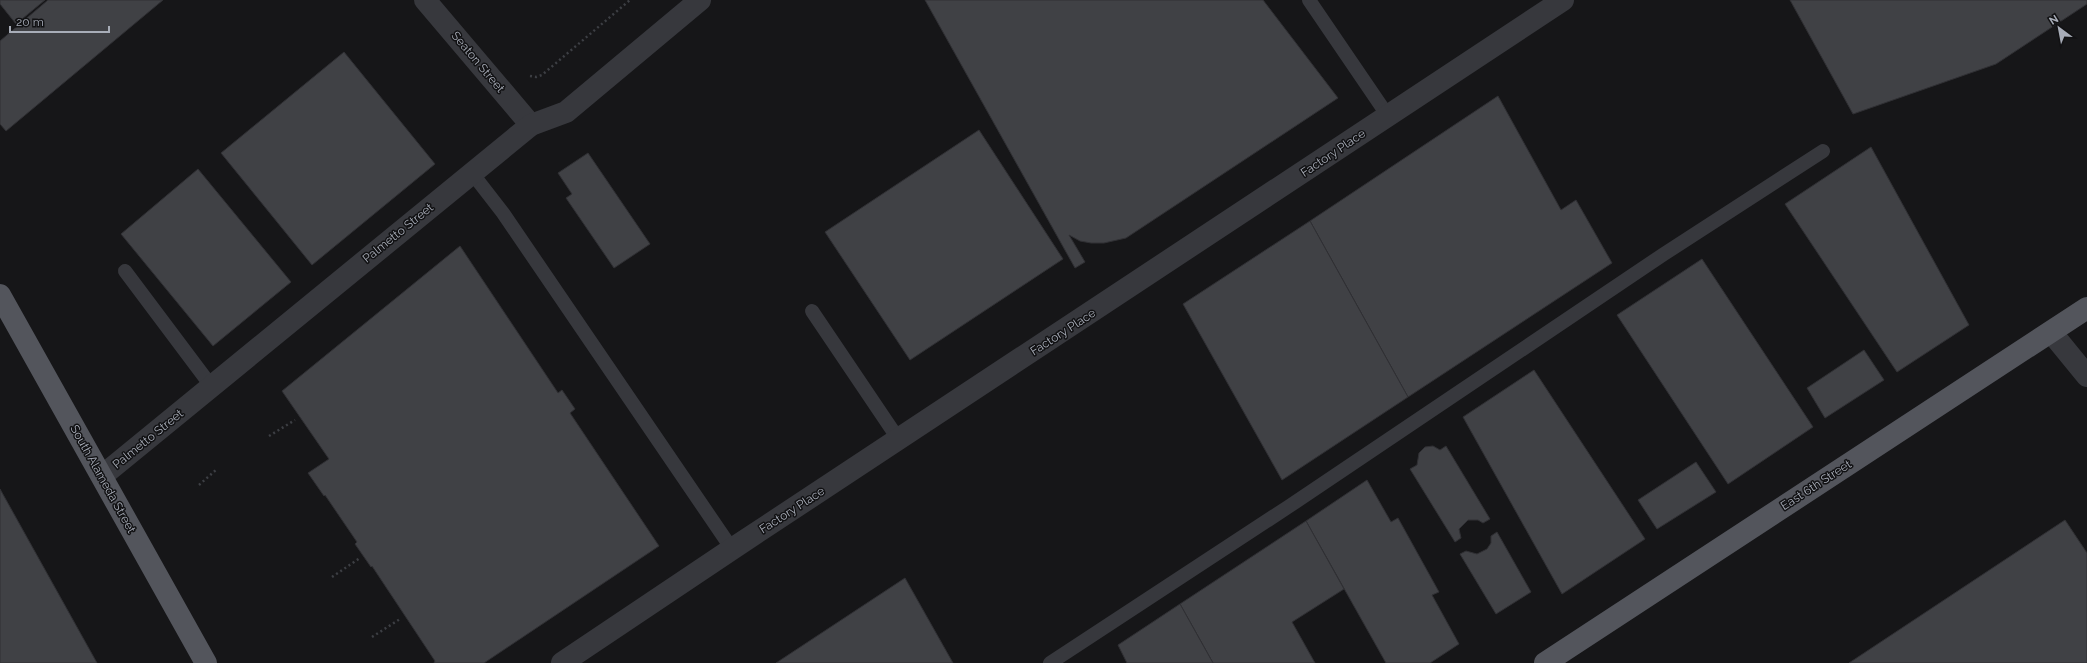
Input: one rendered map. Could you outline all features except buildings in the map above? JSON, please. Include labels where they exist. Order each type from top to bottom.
[{"type":"main road","name":"South Alameda Street","points":[[0,295],[206,663]]},
{"type":"main road","name":"East 6th Street","points":[[1546,663],[2087,308]]},
{"type":"street","name":"Seaton Street","points":[[425,0],[530,125]]},
{"type":"street","name":"Palmetto Street","points":[[102,476],[530,125],[566,112],[700,0]]},
{"type":"street","name":"Factory Place","points":[[574,660],[732,549],[1563,0]]},
{"type":"street","points":[[2051,332],[2087,376]]},
{"type":"lane","points":[[1309,0],[1388,116]]},
{"type":"lane","points":[[1050,663],[1288,507],[1664,254],[1823,151]]},
{"type":"lane","points":[[472,173],[503,214],[732,549]]},
{"type":"lane","points":[[125,271],[212,387]]},
{"type":"lane","points":[[812,311],[899,440]]},
{"type":"path","points":[[530,76],[536,77],[542,75],[630,0]]},
{"type":"path","points":[[269,436],[294,420]]},
{"type":"path","points":[[199,485],[217,469]]},
{"type":"path","points":[[332,577],[360,558]]},
{"type":"path","points":[[372,637],[400,619]]}]
